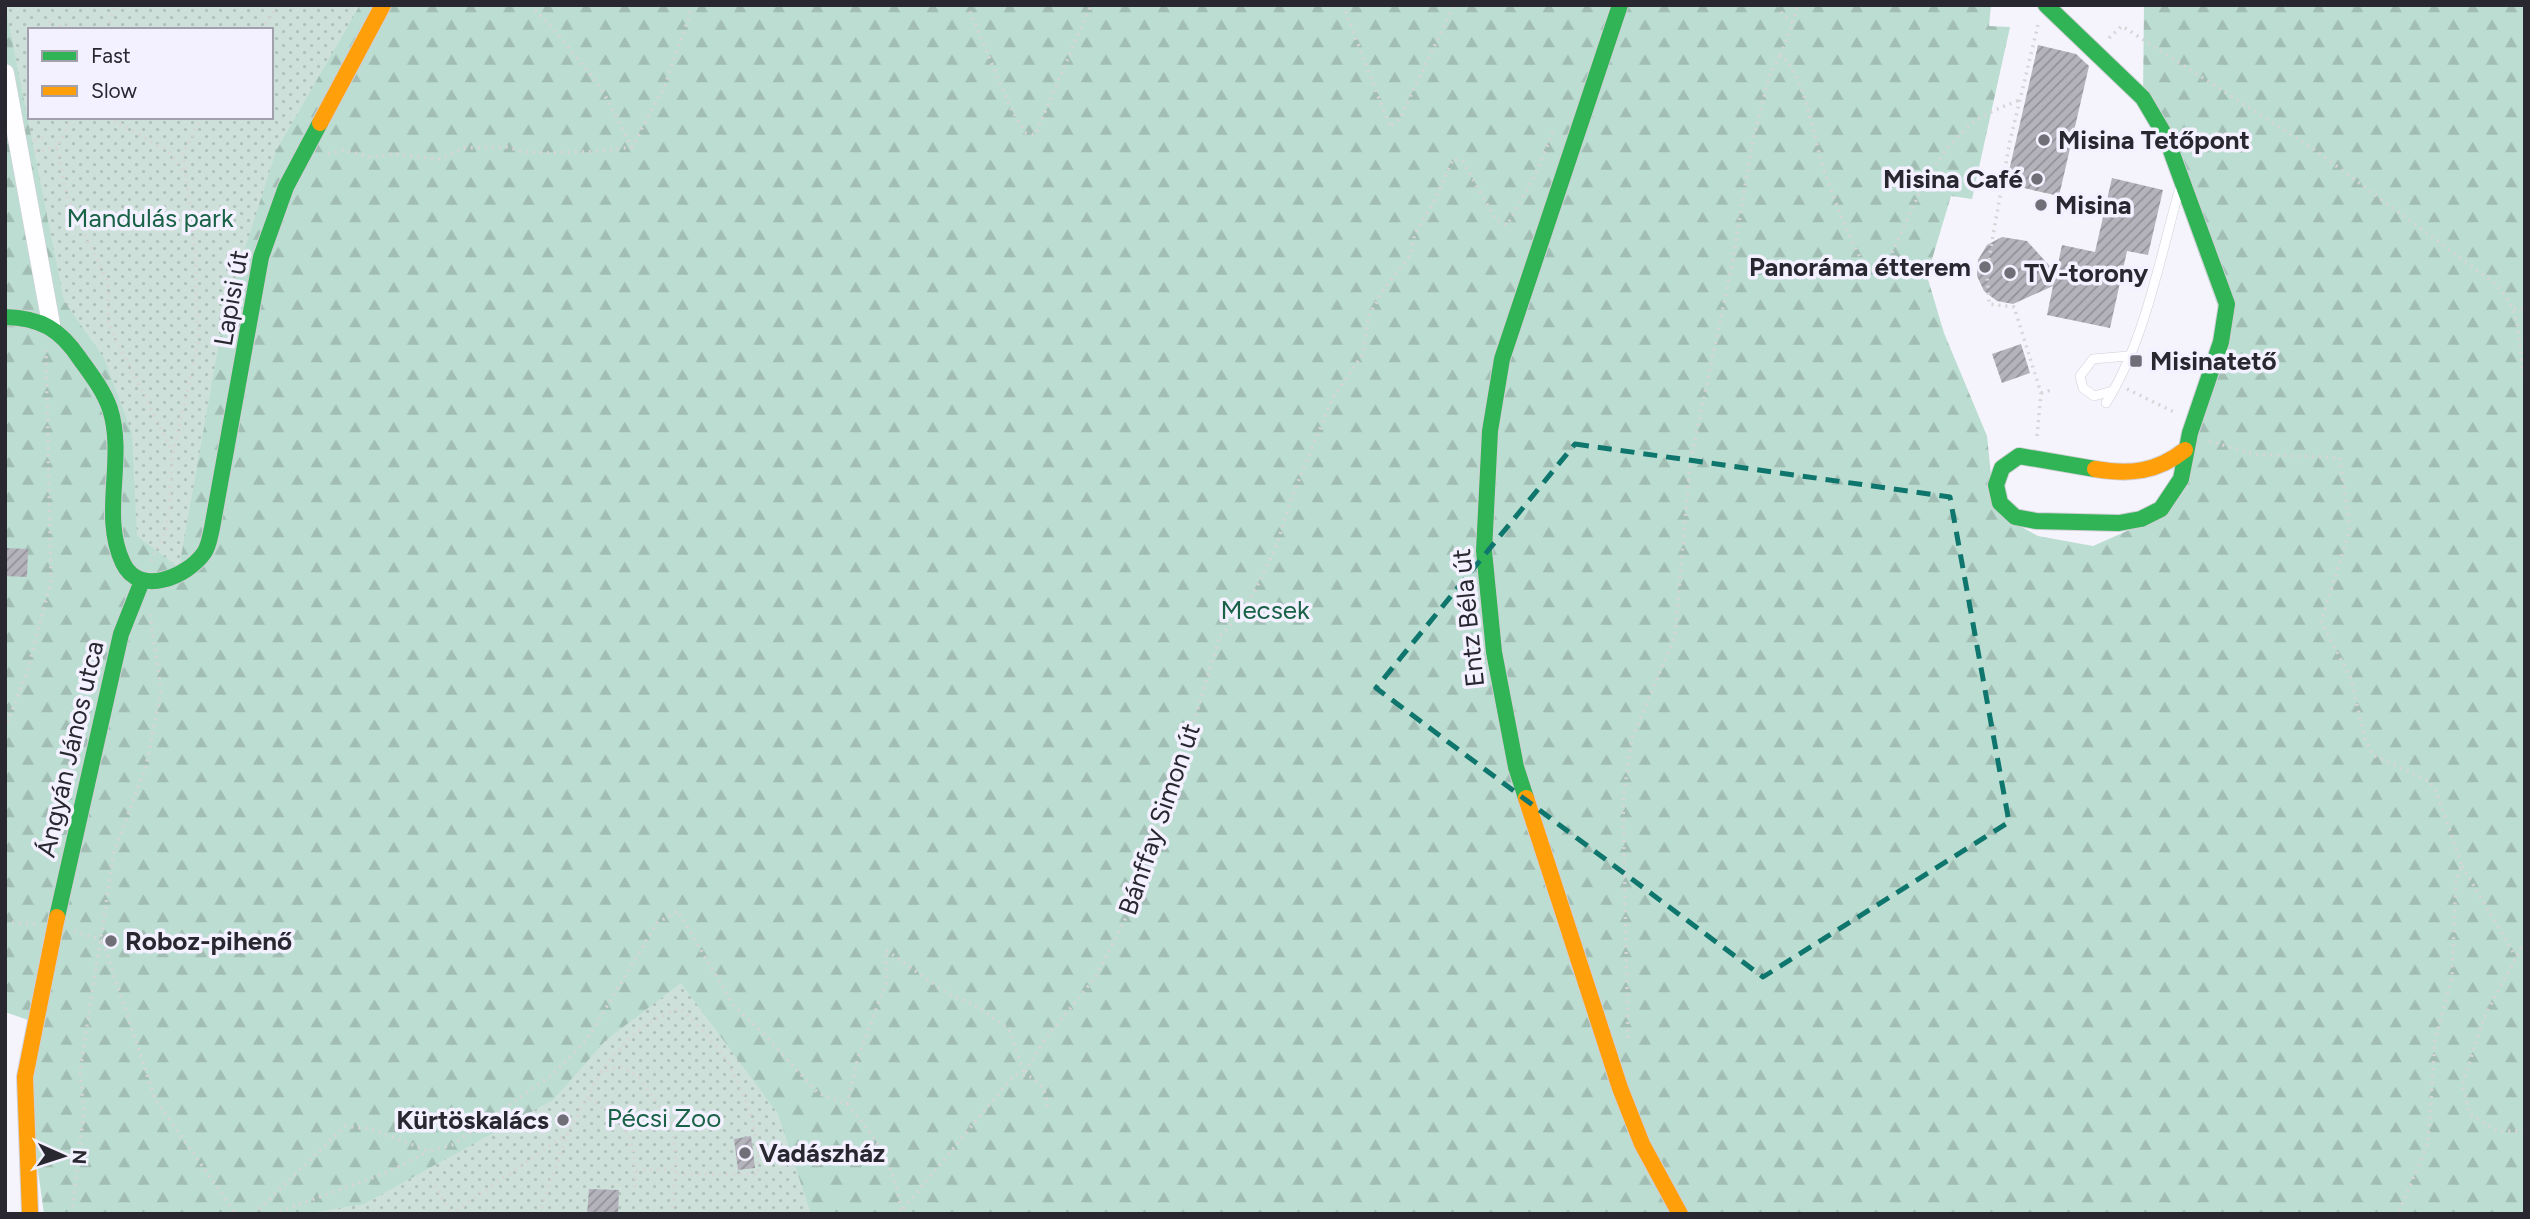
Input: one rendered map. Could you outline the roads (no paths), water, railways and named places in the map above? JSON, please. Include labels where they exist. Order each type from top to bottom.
[{"type":"street","name":"Lapisi út","points":[[142,581],[164,580],[191,565],[204,553],[231,446],[258,266],[286,187],[383,5]]},
{"type":"street","name":"Entz Béla út","points":[[1620,5],[1502,359],[1490,431],[1484,551],[1494,652],[1516,767],[1620,1088],[1642,1144],[1680,1214]]},
{"type":"street","points":[[2046,5],[2143,98],[2166,137],[2181,183],[2213,258],[2227,304],[2226,329],[2188,443],[2180,482],[2164,507],[2139,520],[2111,523],[2019,518],[2004,509],[1998,498],[1996,486],[2001,466],[2019,456],[2035,456],[2138,473],[2173,464],[2188,443]]},
{"type":"street","points":[[5,73],[46,322]]},
{"type":"street","points":[[5,317],[46,322],[66,338],[94,379],[112,415],[116,457],[114,499],[119,547],[124,564],[131,575],[142,581]]},
{"type":"street","name":"Ángyán János utca","points":[[30,1214],[25,1077],[33,1025],[121,634],[127,613],[142,581]]},
{"type":"lane","points":[[2106,403],[2118,384],[2151,296],[2181,183]]},
{"type":"lane","points":[[2118,384],[2108,394],[2094,396],[2083,388],[2080,376],[2093,359],[2128,356]]},
{"type":"place","name":"Misina Tetőpont","points":[[2044,140]]},
{"type":"place","name":"Misina Café","points":[[2037,179]]},
{"type":"place","name":"Misina","points":[[2041,205]]},
{"type":"place","name":"Panoráma étterem","points":[[1985,267]]},
{"type":"place","name":"TV-torony","points":[[2010,273]]},
{"type":"place","name":"Misinatető","points":[[2136,361]]},
{"type":"place","name":"Roboz-pihenő","points":[[111,941]]},
{"type":"place","name":"Kürtöskalács","points":[[563,1120]]},
{"type":"place","name":"Vadászház","points":[[745,1153]]},
{"type":"park label","name":"Mandulás park","points":[[150,218]]},
{"type":"park label","name":"Mecsek","points":[[1265,610]]},
{"type":"park label","name":"Pécsi Zoo","points":[[664,1118]]}]
